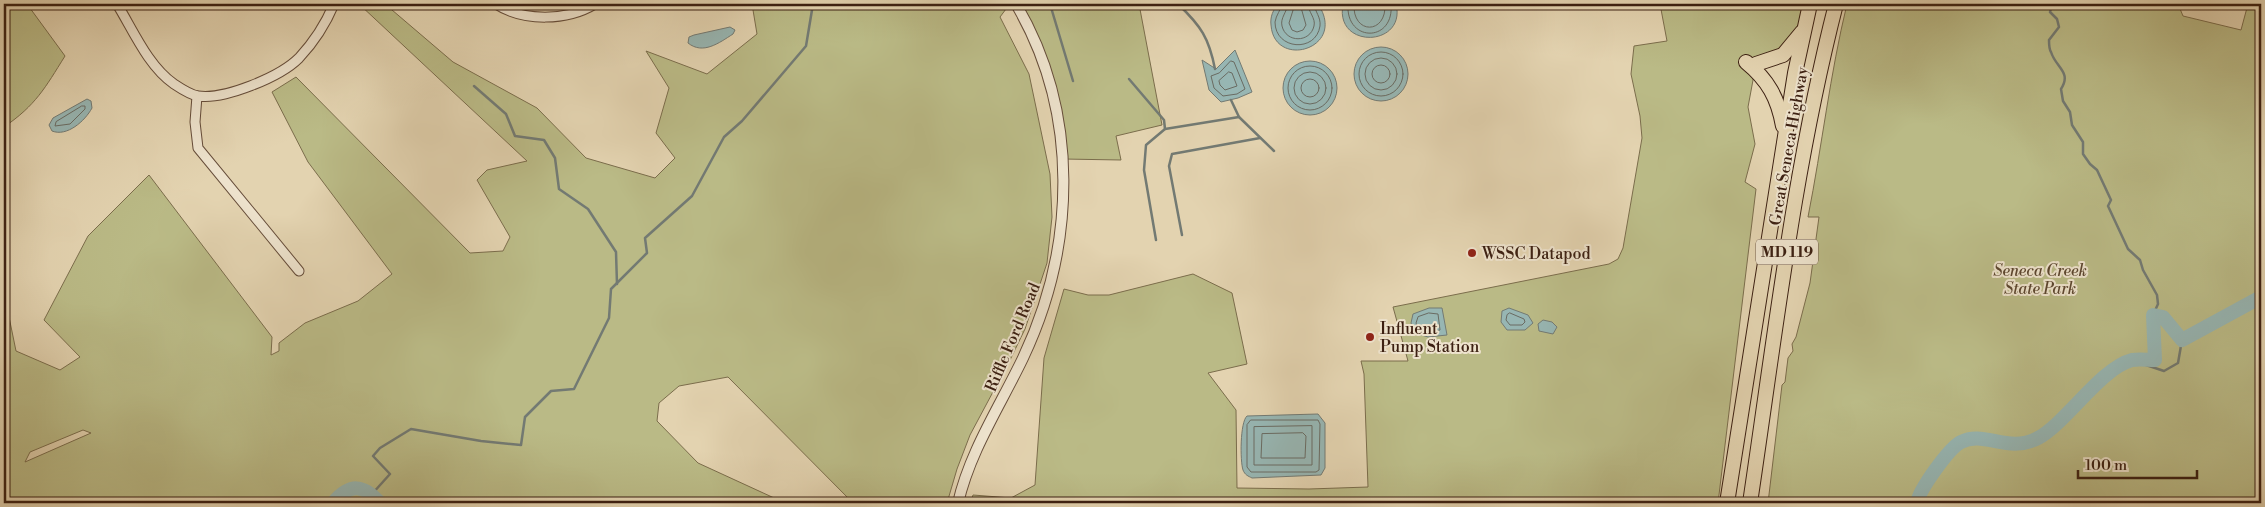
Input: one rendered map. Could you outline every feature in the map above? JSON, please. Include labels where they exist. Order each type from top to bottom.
[{"type":"main road","name":"Great Seneca Highway","points":[[1727,503],[1784,138],[1810,4]]},
{"type":"main road","name":"Great Seneca Highway","points":[[1750,503],[1785,261],[1806,137],[1817,78],[1836,4]]},
{"type":"main road","points":[[1784,138],[1780,108],[1775,96],[1765,79],[1751,63],[1783,54],[1805,28]]},
{"type":"street","points":[[117,4],[155,66],[173,83],[196,96],[218,95],[250,86],[284,69],[299,58],[326,23],[334,4]]},
{"type":"street","points":[[496,4],[524,15],[552,17],[577,13],[595,4]]},
{"type":"street","name":"Riffle Ford Road","points":[[958,503],[976,449],[1023,357],[1036,327],[1051,284],[1060,245],[1064,188],[1060,132],[1055,103],[1037,45],[1016,4]]},
{"type":"street","points":[[196,96],[195,122],[198,148],[299,271]]},
{"type":"green space","points":[[4,4],[27,4],[65,56],[32,103],[4,127]]},
{"type":"green space","points":[[359,4],[385,4],[453,62],[537,108],[586,158],[655,178],[675,158],[656,133],[669,88],[646,51],[707,74],[757,34],[752,4],[1002,4],[1006,9],[1000,17],[1029,74],[1050,174],[1052,217],[1047,263],[1025,329],[970,435],[947,503],[853,503],[728,377],[679,386],[659,403],[657,421],[698,463],[785,503],[4,503],[4,307],[8,312],[16,351],[60,370],[80,357],[44,320],[88,236],[149,175],[272,337],[271,355],[279,351],[279,343],[305,323],[358,301],[392,274],[308,162],[272,92],[296,77],[470,253],[503,251],[510,237],[477,180],[487,170],[527,161]],"holes":[[[83,430],[91,433],[25,462],[30,452]]]},
{"type":"green space","points":[[1016,4],[1139,4],[1162,125],[1116,136],[1121,160],[1063,159],[1055,103]]},
{"type":"green space","points":[[1660,4],[1812,4],[1790,48],[1756,64],[1748,107],[1755,144],[1745,182],[1756,189],[1718,503],[970,503],[973,495],[1011,498],[1035,485],[1044,358],[1064,289],[1088,295],[1109,295],[1193,274],[1232,293],[1247,364],[1208,373],[1236,410],[1237,488],[1309,489],[1368,487],[1364,374],[1361,361],[1408,361],[1393,307],[1609,264],[1618,259],[1623,248],[1642,138],[1640,116],[1631,74],[1634,46],[1667,41]]},
{"type":"green space","name":"Seneca Creek State Park","points":[[1847,4],[2178,4],[2183,16],[2241,30],[2248,4],[2261,4],[2261,503],[1768,503],[1782,385],[1785,382],[1788,358],[1793,351],[1792,344],[1796,337],[1810,283],[1819,217],[1808,217]]},
{"type":"water","points":[[1279,4],[1318,4],[1325,20],[1324,33],[1317,42],[1307,48],[1295,50],[1284,47],[1275,39],[1271,19]]},
{"type":"water","points":[[1343,4],[1396,4],[1397,18],[1391,29],[1382,35],[1359,36],[1349,29],[1343,19]]},
{"type":"water","points":[[730,27],[735,30],[733,34],[711,46],[699,48],[688,43],[689,37],[694,35]]},
{"type":"water","points":[[1376,47],[1386,47],[1396,51],[1404,59],[1408,74],[1404,89],[1396,97],[1386,101],[1376,101],[1366,97],[1358,89],[1354,79],[1354,69],[1358,59],[1366,51]]},
{"type":"water","points":[[1235,50],[1252,92],[1221,102],[1209,90],[1202,60],[1216,69]]},
{"type":"water","points":[[1305,61],[1315,61],[1325,65],[1333,73],[1337,88],[1333,103],[1325,111],[1315,115],[1305,115],[1295,111],[1287,103],[1283,93],[1283,83],[1287,73],[1295,65]]},
{"type":"water","points":[[87,99],[91,101],[92,108],[80,123],[64,132],[52,131],[49,125],[53,118]]},
{"type":"water","points":[[1429,308],[1442,308],[1447,335],[1428,337],[1415,333],[1411,323],[1413,314]]},
{"type":"water","points":[[1509,308],[1528,315],[1533,323],[1525,330],[1507,330],[1501,322],[1502,311]]},
{"type":"water","points":[[1543,320],[1552,322],[1557,327],[1553,334],[1539,331],[1538,324]]},
{"type":"water","points":[[1318,414],[1325,423],[1325,468],[1321,475],[1252,478],[1245,473],[1242,465],[1241,442],[1243,426],[1247,416]]},
{"type":"waterway","points":[[372,494],[390,474],[373,456],[380,448],[411,429],[481,441],[521,445],[525,417],[551,391],[574,389],[609,318],[611,289],[647,253],[645,238],[692,196],[724,137],[742,121],[806,46],[813,4]]},
{"type":"waterway","points":[[1050,4],[1073,81]]},
{"type":"waterway","points":[[1178,4],[1193,19],[1203,33],[1210,49],[1215,69]]},
{"type":"waterway","points":[[2063,4],[2052,5],[2050,12],[2057,19],[2059,27],[2049,40],[2050,51],[2065,78],[2061,89],[2063,101],[2070,112],[2072,125],[2083,142],[2083,154],[2097,170],[2111,200],[2108,206],[2128,249],[2140,260],[2143,270],[2157,295],[2158,304],[2153,315]]},
{"type":"waterway","points":[[1129,79],[1164,120],[1165,129]]},
{"type":"waterway","points":[[474,86],[506,114],[515,136],[544,140],[555,158],[559,189],[588,209],[616,252],[617,284]]},
{"type":"waterway","points":[[1231,100],[1239,117],[1274,151]]},
{"type":"waterway","points":[[1156,240],[1144,170],[1146,145],[1165,129],[1239,117]]},
{"type":"waterway","points":[[1182,235],[1169,166],[1172,154],[1260,138]]},
{"type":"waterway","points":[[1917,503],[1935,470],[1949,452],[1961,442],[1979,439],[2017,444],[2038,438],[2060,421],[2108,373],[2132,360],[2155,360],[2153,315],[2163,317],[2182,340],[2261,297]]},
{"type":"waterway","points":[[2131,360],[2164,371],[2178,363],[2182,340]]},
{"type":"waterway","points":[[333,503],[345,492],[356,488],[368,492],[380,503]]},
{"type":"place","name":"WSSC Datapod","points":[[1472,253]]},
{"type":"place","name":"Influent Pump Station","points":[[1370,337]]}]
